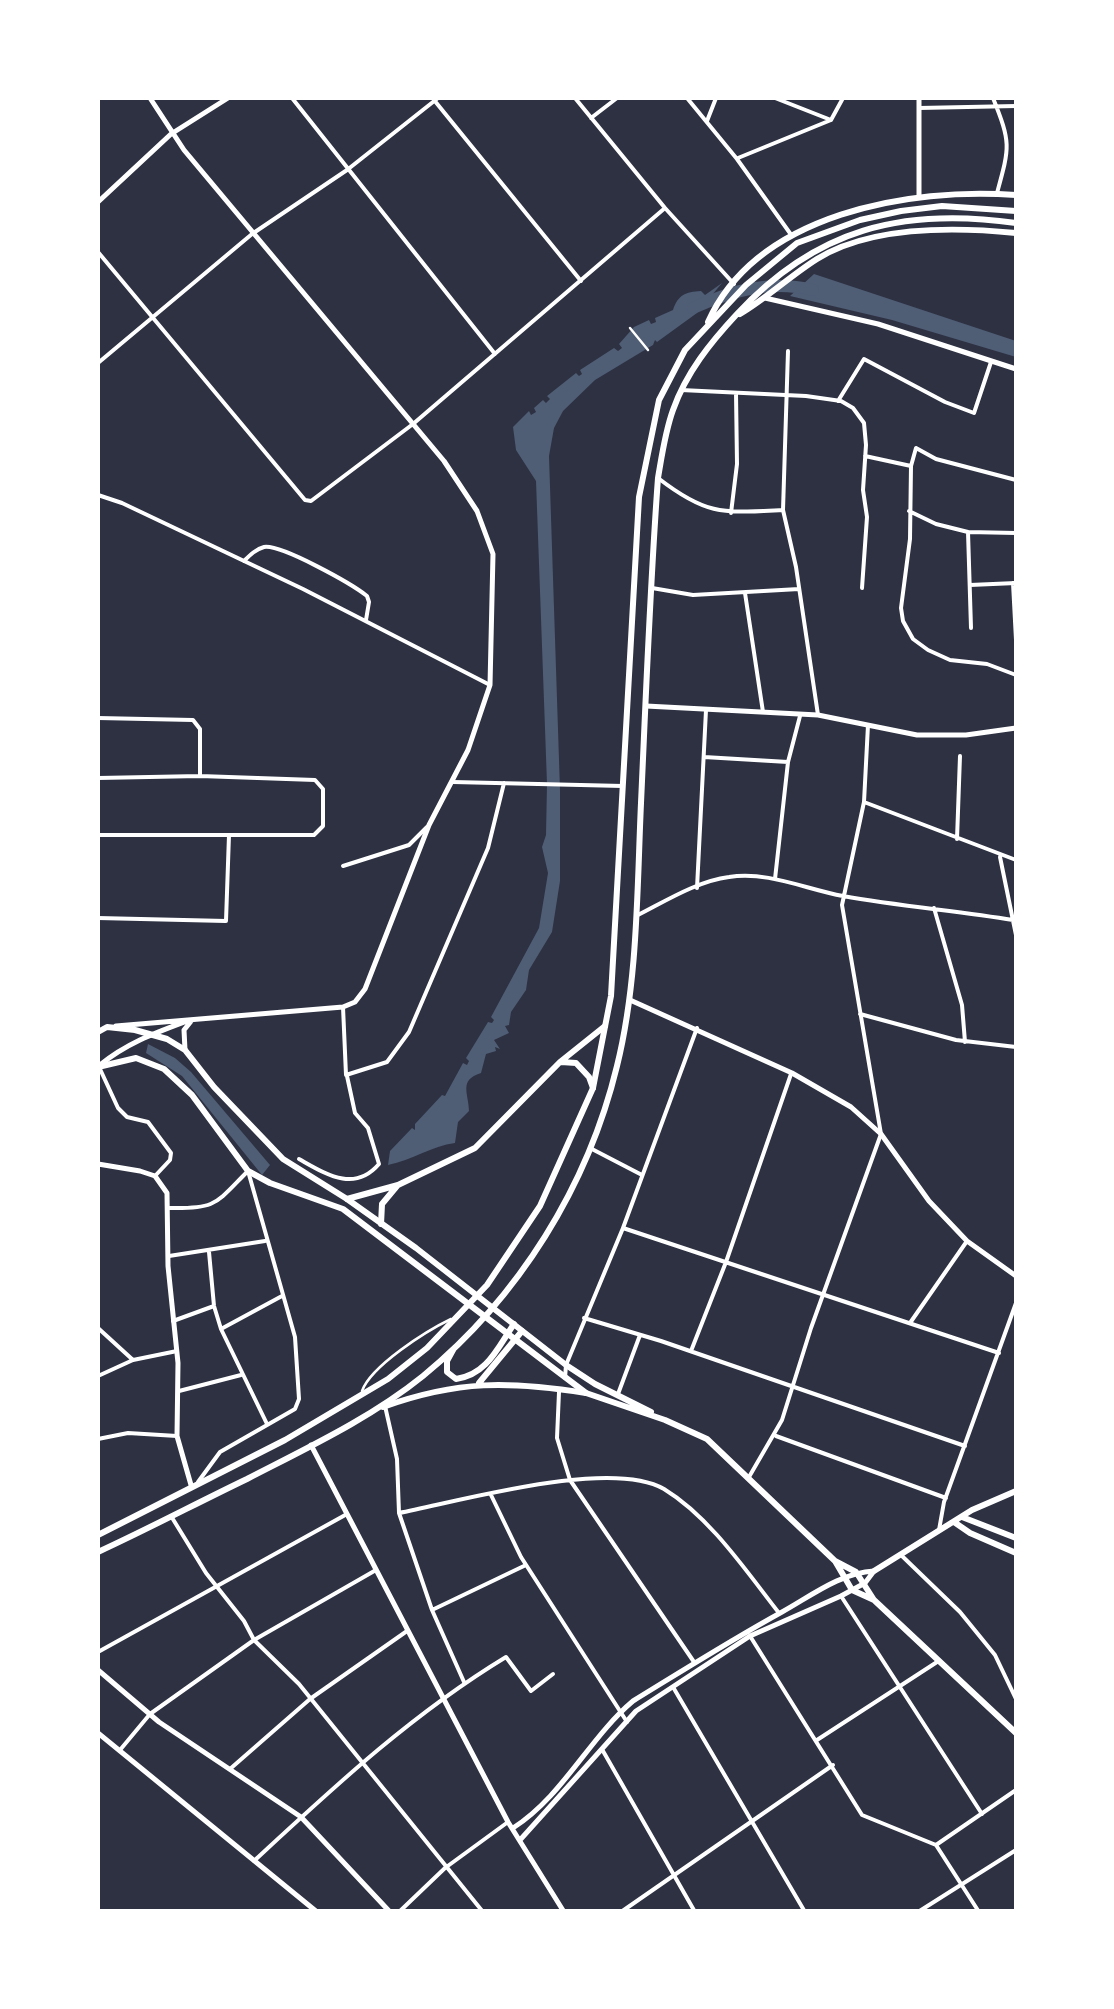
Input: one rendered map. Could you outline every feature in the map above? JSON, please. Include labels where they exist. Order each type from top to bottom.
[{"type":"main road","points":[[965,229],[952,220],[950,210],[956,197],[966,193]]},
{"type":"main road","points":[[98,1535],[285,1440],[388,1380],[427,1348],[487,1285],[540,1206],[593,1088],[605,1026],[610,996],[639,496],[658,400],[685,350],[732,286],[792,236],[886,201],[966,193],[1016,195]]},
{"type":"main road","points":[[919,196],[938,208],[937,220],[924,229]]},
{"type":"main road","points":[[919,196],[907,204],[905,214],[909,224],[924,229]]},
{"type":"main road","points":[[886,201],[894,203],[900,216],[898,230],[890,235]]},
{"type":"main road","points":[[715,314],[776,258],[797,243],[826,231],[901,211],[942,206],[1016,211]]},
{"type":"main road","points":[[364,1416],[425,1374],[458,1343],[545,1240],[590,1148],[618,1065],[636,916],[658,478],[669,422],[681,390],[695,365],[731,320],[754,295],[803,256],[871,229],[955,218],[1016,223]]},
{"type":"main road","points":[[731,320],[819,257],[840,248],[924,229],[1016,233]]},
{"type":"main road","points":[[347,1199],[398,1185],[475,1148],[560,1062],[605,1026]]},
{"type":"main road","points":[[98,1032],[107,1027],[148,1034],[185,1050],[283,1159],[416,1248],[566,1364],[665,1420]]},
{"type":"main road","points":[[98,1066],[136,1058],[164,1069],[192,1095],[248,1171],[343,1209],[586,1393]]},
{"type":"main road","points":[[560,1062],[576,1063],[593,1088]]},
{"type":"main road","points":[[381,1224],[382,1204],[398,1185]]},
{"type":"main road","points":[[458,1343],[446,1368],[456,1378],[468,1377],[482,1369],[514,1324]]},
{"type":"main road","points":[[478,1384],[522,1331]]},
{"type":"main road","points":[[98,1552],[385,1406],[478,1384],[520,1383],[586,1393],[707,1438],[835,1561],[852,1590],[874,1600],[1016,1731]]},
{"type":"main road","points":[[874,1571],[962,1516],[1016,1492]]},
{"type":"main road","points":[[962,1516],[1016,1538]]},
{"type":"main road","points":[[954,1522],[1016,1553]]},
{"type":"main road","points":[[835,1561],[856,1572],[874,1600]]},
{"type":"street","points":[[107,1027],[285,1014],[355,1002],[366,989],[429,825],[453,782],[490,685],[493,554],[477,512],[444,460],[252,234],[171,134],[150,98]]},
{"type":"street","points":[[98,202],[171,134],[228,98]]},
{"type":"street","points":[[292,98],[496,354]]},
{"type":"street","points":[[575,98],[732,286]]},
{"type":"street","points":[[592,118],[617,98]]},
{"type":"street","points":[[686,98],[737,159],[792,236]]},
{"type":"street","points":[[707,122],[716,98]]},
{"type":"street","points":[[775,98],[831,120]]},
{"type":"street","points":[[737,159],[831,120],[843,98]]},
{"type":"street","points":[[919,98],[919,196]]},
{"type":"street","points":[[993,98],[1008,135],[997,193]]},
{"type":"street","points":[[98,363],[252,234],[347,170],[436,99],[581,281]]},
{"type":"street","points":[[920,108],[1016,106]]},
{"type":"street","points":[[98,252],[305,500],[311,501],[413,424],[665,208]]},
{"type":"street","points":[[765,298],[878,324],[1016,369]]},
{"type":"street","points":[[630,328],[648,350]]},
{"type":"street","points":[[788,351],[783,510],[818,715]]},
{"type":"street","points":[[838,401],[864,359],[974,413],[991,361]]},
{"type":"street","points":[[681,390],[787,394],[838,401],[853,408],[864,423],[863,490],[867,518],[862,588]]},
{"type":"street","points":[[730,512],[737,464],[736,392]]},
{"type":"street","points":[[1016,480],[936,459],[916,448],[911,466],[910,538],[901,608],[913,639],[928,650],[950,660],[987,664],[1016,674]]},
{"type":"street","points":[[865,456],[911,466]]},
{"type":"street","points":[[658,478],[692,503],[730,512],[783,510]]},
{"type":"street","points":[[98,495],[244,561],[490,685]]},
{"type":"street","points":[[908,511],[936,524],[968,532],[1016,532]]},
{"type":"street","points":[[968,532],[971,628]]},
{"type":"street","points":[[244,561],[268,546],[286,552],[367,596],[365,622]]},
{"type":"street","points":[[970,585],[1015,583],[1016,640]]},
{"type":"street","points":[[652,588],[693,595],[799,590]]},
{"type":"street","points":[[745,593],[764,713]]},
{"type":"street","points":[[646,706],[818,715],[917,735],[966,735],[1016,728]]},
{"type":"street","points":[[697,888],[706,710]]},
{"type":"street","points":[[775,879],[788,762],[800,716]]},
{"type":"street","points":[[98,718],[193,720],[200,729],[200,776]]},
{"type":"street","points":[[749,1477],[774,1435],[794,1387],[881,1134],[843,912],[864,802],[868,724]]},
{"type":"street","points":[[704,756],[788,762]]},
{"type":"street","points":[[957,839],[960,756]]},
{"type":"street","points":[[98,778],[316,780],[324,789],[323,826],[314,836],[98,836]]},
{"type":"street","points":[[453,782],[622,786]]},
{"type":"street","points":[[346,1075],[387,1062],[408,1032],[488,848],[504,783]]},
{"type":"street","points":[[864,802],[1016,860]]},
{"type":"street","points":[[342,866],[409,844],[429,825]]},
{"type":"street","points":[[98,918],[226,921],[229,836]]},
{"type":"street","points":[[1000,854],[1016,935]]},
{"type":"street","points":[[636,916],[724,877],[775,879],[844,896],[1013,920]]},
{"type":"street","points":[[934,908],[962,1005],[965,1042]]},
{"type":"street","points":[[628,999],[792,1073],[851,1106],[881,1134],[929,1201],[967,1241],[1016,1276]]},
{"type":"street","points":[[299,1159],[344,1180],[362,1177],[378,1164],[368,1128],[356,1112],[346,1075],[343,1006]]},
{"type":"street","points":[[860,1014],[965,1042],[1016,1048]]},
{"type":"street","points":[[155,1176],[171,1154],[148,1122],[127,1116],[118,1108],[98,1066],[148,1034],[194,1018]]},
{"type":"street","points":[[185,1050],[184,1030],[194,1018]]},
{"type":"street","points":[[565,1378],[566,1364],[623,1228],[698,1028]]},
{"type":"street","points":[[691,1352],[792,1073]]},
{"type":"street","points":[[1016,1092],[1016,1140]]},
{"type":"street","points":[[590,1148],[642,1175]]},
{"type":"street","points":[[98,1164],[155,1176],[167,1193],[178,1436],[194,1483]]},
{"type":"street","points":[[169,1208],[204,1208],[220,1200],[248,1171]]},
{"type":"street","points":[[194,1483],[220,1452],[295,1409],[299,1398],[294,1337],[248,1171]]},
{"type":"street","points":[[623,1228],[999,1353]]},
{"type":"street","points":[[168,1256],[265,1240]]},
{"type":"street","points":[[910,1325],[967,1241]]},
{"type":"street","points":[[209,1252],[214,1306],[221,1329],[267,1424]]},
{"type":"street","points":[[221,1329],[282,1296]]},
{"type":"street","points":[[939,1532],[946,1498],[1016,1303]]},
{"type":"street","points":[[173,1320],[214,1306]]},
{"type":"street","points":[[360,1396],[367,1378],[436,1326],[457,1317]]},
{"type":"street","points":[[584,1318],[965,1446]]},
{"type":"street","points":[[98,1328],[134,1360]]},
{"type":"street","points":[[618,1394],[640,1335]]},
{"type":"street","points":[[98,1376],[134,1360],[176,1352]]},
{"type":"street","points":[[179,1392],[241,1375]]},
{"type":"street","points":[[559,1389],[557,1438],[570,1480],[694,1662]]},
{"type":"street","points":[[385,1406],[397,1459],[399,1513],[432,1610],[464,1682]]},
{"type":"street","points":[[98,1439],[128,1433],[178,1436]]},
{"type":"street","points":[[774,1435],[946,1498]]},
{"type":"street","points":[[312,1446],[442,1698],[564,1912]]},
{"type":"street","points":[[399,1513],[570,1480],[625,1477],[662,1488],[698,1517],[779,1613]]},
{"type":"street","points":[[491,1495],[526,1564],[627,1722]]},
{"type":"street","points":[[98,1652],[347,1514]]},
{"type":"street","points":[[172,1516],[254,1640],[310,1699],[483,1912]]},
{"type":"street","points":[[901,1554],[960,1612],[994,1654],[1016,1699]]},
{"type":"street","points":[[432,1610],[526,1564]]},
{"type":"street","points":[[120,1751],[150,1714],[254,1640],[376,1570]]},
{"type":"street","points":[[400,1912],[445,1868],[511,1825],[566,1780],[620,1712],[694,1662],[779,1613],[856,1572],[874,1571]]},
{"type":"street","points":[[520,1840],[636,1711],[750,1636],[865,1584],[874,1571]]},
{"type":"street","points":[[841,1596],[982,1814]]},
{"type":"street","points":[[228,1771],[310,1699],[408,1631]]},
{"type":"street","points":[[750,1636],[862,1816],[936,1846],[979,1912]]},
{"type":"street","points":[[254,1860],[361,1762],[464,1682],[506,1657],[531,1691],[553,1674]]},
{"type":"street","points":[[817,1740],[941,1660]]},
{"type":"street","points":[[98,1670],[228,1771],[301,1818],[390,1912]]},
{"type":"street","points":[[672,1686],[805,1912]]},
{"type":"street","points":[[98,1733],[317,1912]]},
{"type":"street","points":[[603,1751],[695,1912]]},
{"type":"street","points":[[621,1912],[833,1765]]},
{"type":"street","points":[[936,1846],[1016,1790]]},
{"type":"street","points":[[918,1912],[1016,1850]]},
{"type":"water","points":[[814,274],[1016,341],[1016,357],[892,320],[790,296]]},
{"type":"water","points":[[722,283],[697,313],[595,380],[563,411],[554,428],[549,456],[560,881],[552,932],[529,970],[526,990],[505,1026],[509,1033],[494,1040],[500,1049],[495,1047],[496,1051],[486,1054],[481,1073],[467,1084],[469,1111],[458,1122],[455,1143],[388,1165],[390,1151],[412,1128],[415,1130],[415,1124],[445,1096],[463,1063],[467,1065],[466,1058],[488,1022],[494,1020],[491,1017],[539,928],[548,873],[542,847],[546,835],[547,784],[536,481],[516,450],[513,427],[529,411],[531,415],[536,412],[534,408],[543,400],[546,403],[550,399],[547,396],[576,373],[582,374],[580,370],[614,348],[622,348],[619,344],[634,327],[649,320],[651,324],[656,322],[655,318],[673,310],[683,295],[701,291],[705,295]]},
{"type":"water","points":[[148,1044],[175,1058],[191,1072],[270,1165],[262,1175],[182,1076],[146,1053]]},
{"type":"waterway","points":[[693,308],[752,288],[813,290]]}]
